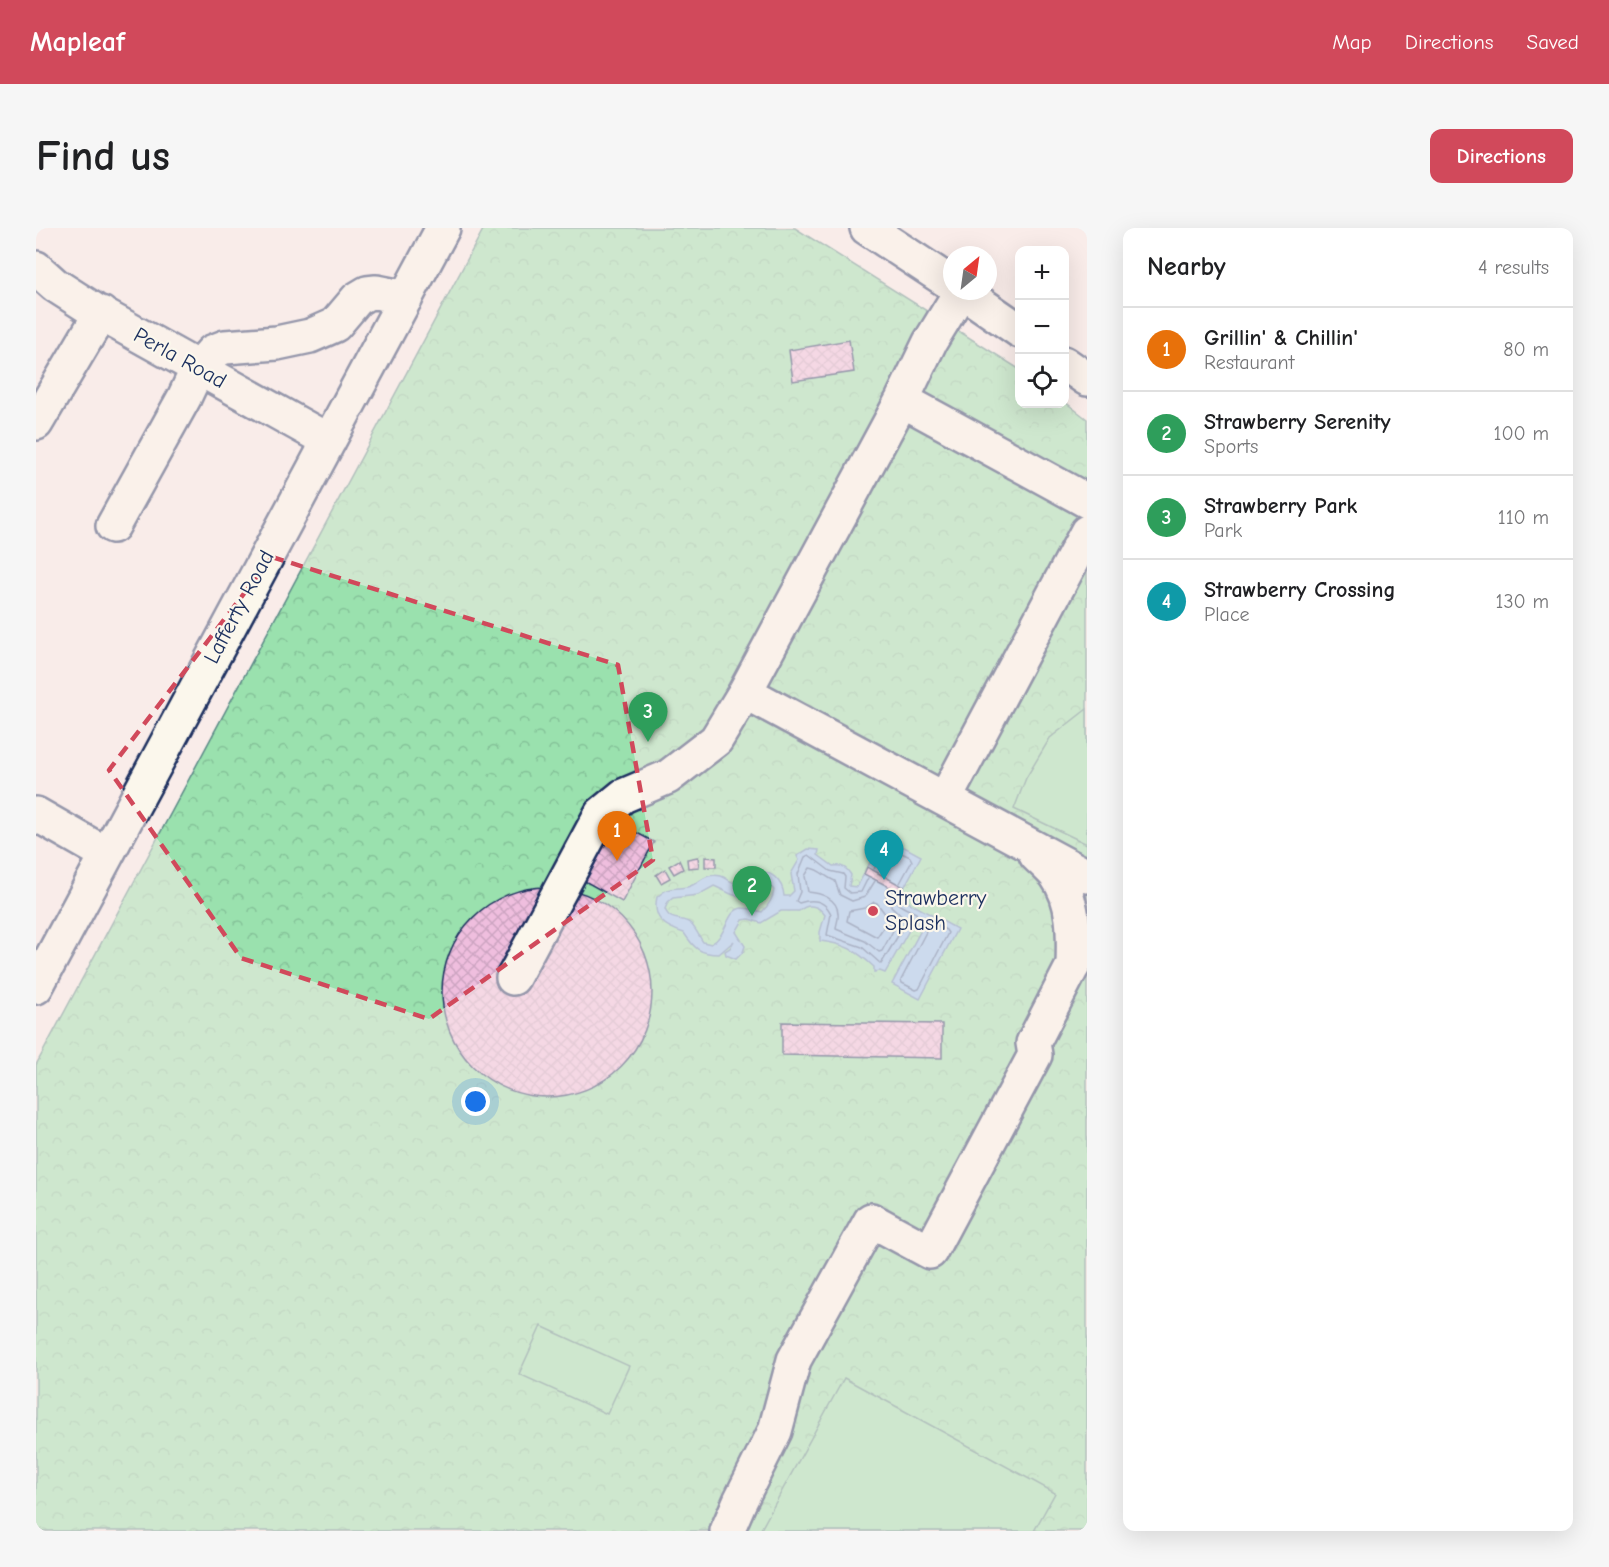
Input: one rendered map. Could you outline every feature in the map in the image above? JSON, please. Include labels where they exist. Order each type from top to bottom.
[{"type":"street","name":"Lafferty Road","points":[[36,987],[443,228]]},
{"type":"street","points":[[882,232],[943,277]]},
{"type":"street","name":"Perla Road","points":[[36,267],[55,285],[101,313],[329,441]]},
{"type":"street","points":[[113,526],[184,398],[198,368],[212,352],[225,347],[277,344],[310,336],[335,325],[357,299],[367,293],[376,292],[406,298]]},
{"type":"street","points":[[513,978],[601,814],[623,796],[669,777],[716,740],[746,692],[902,400],[930,342],[956,300]]},
{"type":"street","points":[[975,300],[1015,328]]},
{"type":"street","points":[[36,423],[101,313]]},
{"type":"street","points":[[1069,366],[1087,380]]},
{"type":"street","points":[[902,400],[1087,501]]},
{"type":"street","points":[[945,799],[1087,532]]},
{"type":"street","points":[[746,692],[1087,876]]},
{"type":"street","points":[[36,814],[106,854]]},
{"type":"street","points":[[727,1531],[775,1431],[794,1360],[871,1220],[930,1252],[1035,1055],[1033,1043],[1080,952],[1066,894],[1057,876],[1025,843]]},
{"type":"highlighted area","points":[[272,557],[618,665],[653,860],[429,1019],[241,958],[109,770]]},
{"type":"green space","points":[[484,228],[795,228],[1015,366],[1015,408],[1069,408],[1069,405],[1087,419],[1087,1531],[36,1531],[36,1065]]},
{"type":"green space","points":[[1087,709],[1087,844],[1014,809],[1026,778],[1050,738]]},
{"type":"green space","points":[[541,1326],[629,1366],[607,1414],[519,1374]]},
{"type":"green space","points":[[844,1378],[1055,1493],[1034,1531],[760,1531]]},
{"type":"water","points":[[884,836],[921,856],[899,897],[957,929],[920,999],[892,984],[921,930],[917,925],[912,925],[885,973],[874,972],[874,967],[850,949],[820,941],[825,915],[813,906],[799,911],[781,911],[761,923],[749,919],[743,920],[736,932],[745,946],[736,959],[726,955],[725,951],[734,941],[719,954],[702,951],[694,946],[684,933],[666,925],[656,911],[657,897],[665,891],[691,886],[706,877],[715,875],[741,884],[753,875],[770,874],[778,881],[784,896],[789,896],[794,891],[791,874],[799,860],[797,856],[808,849],[819,850],[818,855],[833,866],[845,868],[851,875],[849,886],[857,887]],"holes":[[[762,884],[774,890],[773,896],[762,912],[745,908],[737,910],[721,935],[711,944],[703,942],[691,924],[673,918],[665,909],[673,898],[698,895],[714,886],[741,897],[746,897],[756,886]]]},
{"type":"building","points":[[849,340],[854,372],[793,381],[789,350]]},
{"type":"building","points":[[613,820],[654,842],[622,902],[581,879]]},
{"type":"building","points":[[698,857],[699,867],[688,868],[687,859]]},
{"type":"building","points":[[705,857],[716,858],[716,867],[705,867]]},
{"type":"building","points":[[679,860],[683,869],[674,874],[669,866]]},
{"type":"building","points":[[867,867],[904,887],[901,893],[864,874]]},
{"type":"building","points":[[665,869],[670,878],[661,883],[656,875]]},
{"type":"building","points":[[537,887],[557,887],[578,891],[597,899],[628,925],[640,942],[648,961],[652,992],[648,1023],[640,1042],[614,1073],[597,1085],[578,1093],[557,1097],[537,1097],[516,1093],[497,1085],[466,1059],[454,1042],[446,1023],[442,1002],[442,982],[446,961],[454,942],[480,911],[497,899],[516,891]]},
{"type":"building","points":[[782,1022],[942,1024],[942,1058],[782,1055]]},
{"type":"place","name":"Strawberry Park","points":[[648,742]]},
{"type":"place","name":"Grillin' & Chillin'","points":[[617,861]]},
{"type":"place","name":"Strawberry Crossing","points":[[884,880]]},
{"type":"place","name":"Strawberry Splash","points":[[873,911]]},
{"type":"place","name":"Strawberry Serenity","points":[[752,916]]}]
